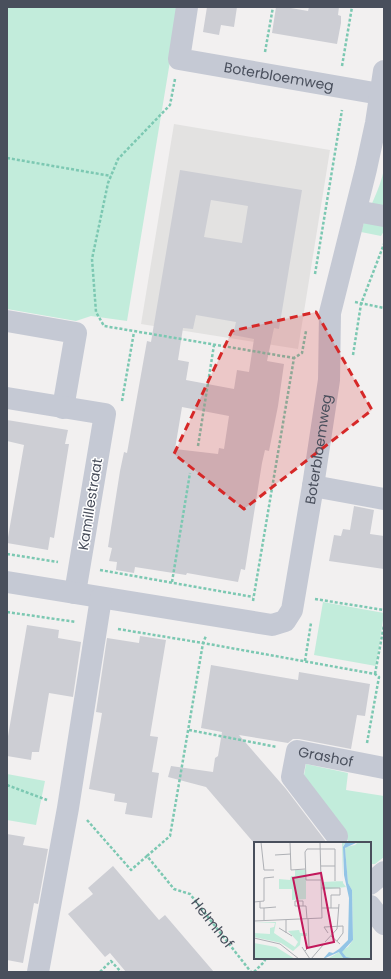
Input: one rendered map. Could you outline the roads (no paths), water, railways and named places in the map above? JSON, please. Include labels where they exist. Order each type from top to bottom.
[{"type":"street","name":"Boterbloemweg","points":[[187,7],[179,59],[380,94]]},
{"type":"street","name":"Boterbloemweg","points":[[7,582],[250,622],[272,625],[285,621],[292,610],[329,380],[330,313],[356,211],[376,123],[384,71]]},
{"type":"street","points":[[356,211],[384,216]]},
{"type":"street","points":[[7,321],[76,333],[63,408],[7,398]]},
{"type":"street","name":"Kamillestraat","points":[[63,408],[105,414],[75,593]]},
{"type":"street","points":[[313,486],[384,499]]},
{"type":"street","points":[[38,972],[68,808],[101,598]]},
{"type":"street","name":"Grashof","points":[[337,836],[292,777],[297,750],[384,768]]},
{"type":"street","points":[[371,883],[384,872]]},
{"type":"street","points":[[371,907],[384,924]]}]
